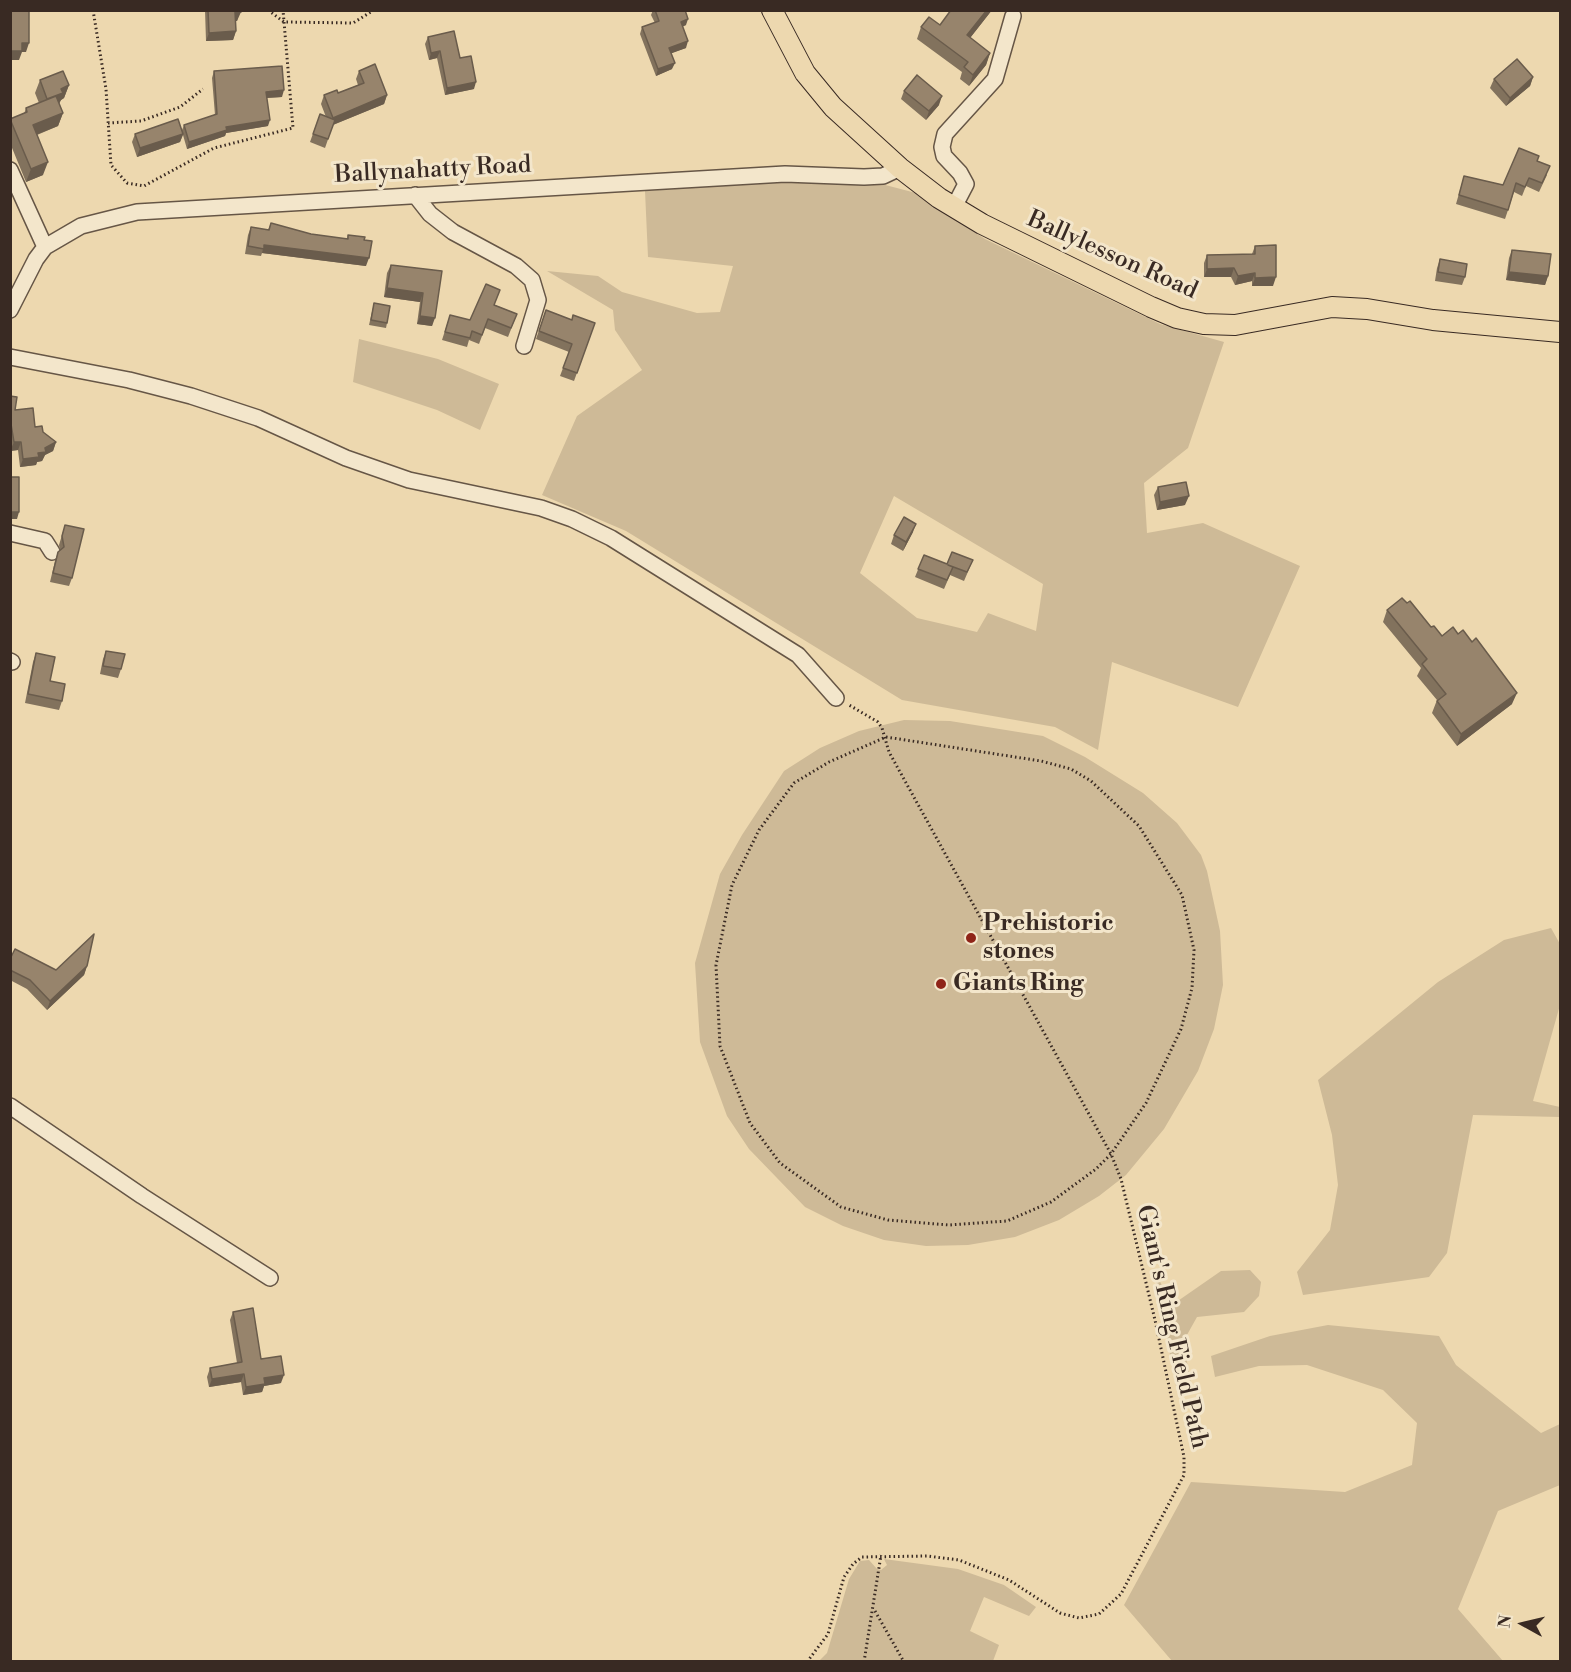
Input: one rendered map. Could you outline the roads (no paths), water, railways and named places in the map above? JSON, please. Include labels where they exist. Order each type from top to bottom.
[{"type":"main road","name":"Ballylesson Road","points":[[772,10],[805,73],[833,107],[900,168],[954,207],[1022,244],[1176,318],[1204,324],[1235,326],[1332,307],[1367,309],[1433,320],[1560,332]]},
{"type":"street","points":[[954,207],[966,184],[960,173],[945,156],[942,147],[945,134],[995,79],[1013,16]]},
{"type":"street","name":"Ballynahatty Road","points":[[10,310],[45,246],[81,226],[137,212],[785,174],[883,176],[900,168]]},
{"type":"street","points":[[10,170],[45,246]]},
{"type":"street","points":[[415,195],[430,214],[453,232],[516,266],[532,280],[538,300],[524,346]]},
{"type":"street","points":[[10,357],[129,380],[192,396],[258,418],[346,458],[409,480],[541,508],[572,519],[611,538],[798,655],[836,698]]},
{"type":"street","points":[[10,533],[45,541],[52,552]]},
{"type":"street","points":[[10,1106],[142,1196],[270,1278]]},
{"type":"place","name":"Prehistoric stones","points":[[971,938]]},
{"type":"place","name":"Giants Ring","points":[[941,984]]}]
